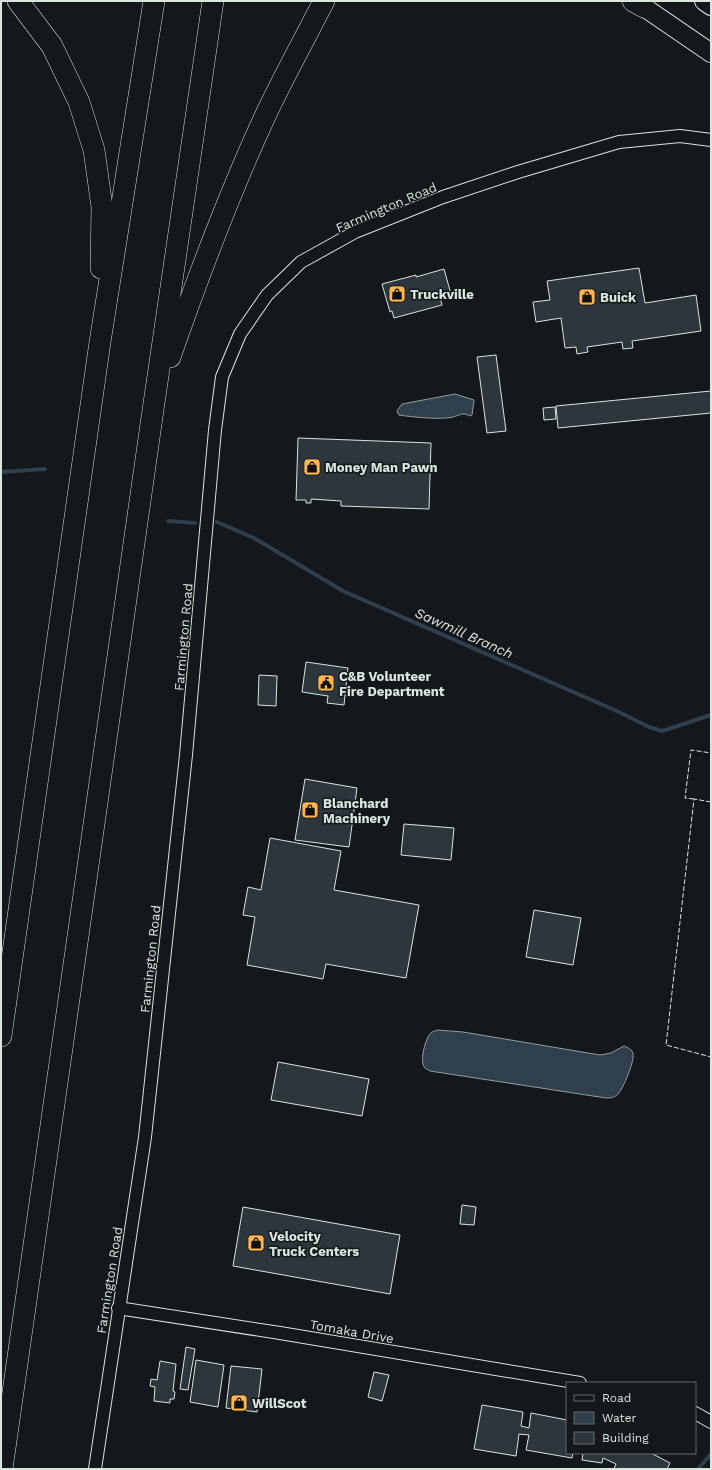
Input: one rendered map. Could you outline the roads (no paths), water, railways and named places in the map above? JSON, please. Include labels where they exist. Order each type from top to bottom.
[{"type":"highway","points":[[18,1],[52,46],[79,102],[94,150],[102,207],[100,342]]},
{"type":"highway","points":[[1,1036],[100,342],[154,1]]},
{"type":"highway","points":[[2,1469],[154,403],[213,1]]},
{"type":"highway","points":[[154,403],[196,282],[229,198],[267,112],[324,1]]},
{"type":"main road","points":[[704,1],[711,6]]},
{"type":"main road","points":[[638,3],[711,53]]},
{"type":"street","name":"Farmington Road","points":[[95,1469],[146,1129],[186,755],[215,430],[222,377],[240,334],[267,295],[302,262],[355,232],[450,195],[518,172],[619,142],[680,136],[711,140]]},
{"type":"street","name":"Tomaka Drive","points":[[118,1308],[288,1334],[574,1382]]},
{"type":"street","points":[[696,1414],[711,1422]]},
{"type":"water","points":[[455,394],[474,400],[472,415],[470,416],[463,414],[448,418],[426,418],[399,415],[397,411],[402,404]]},
{"type":"water","points":[[438,1030],[463,1032],[600,1055],[611,1053],[624,1046],[632,1051],[633,1057],[628,1074],[620,1091],[614,1097],[606,1098],[430,1071],[423,1065],[423,1051],[430,1034]]},
{"type":"waterway","name":"Sawmill Branch","points":[[1,472],[45,469]]},
{"type":"waterway","name":"Sawmill Branch","points":[[168,521],[195,523]]},
{"type":"waterway","name":"Sawmill Branch","points":[[217,522],[254,538],[343,591],[619,712],[649,727],[662,731],[711,715]]},
{"type":"waterway","points":[[698,1469],[711,1454]]},
{"type":"place","name":"Truckville","points":[[397,294]]},
{"type":"place","name":"Buick","points":[[587,297]]},
{"type":"place","name":"Money Man Pawn","points":[[312,467]]},
{"type":"place","name":"C&B Volunteer Fire Department","points":[[326,683]]},
{"type":"place","name":"Blanchard Machinery","points":[[310,810]]},
{"type":"place","name":"Velocity Truck Centers","points":[[256,1243]]},
{"type":"place","name":"WillScot","points":[[239,1403]]}]
